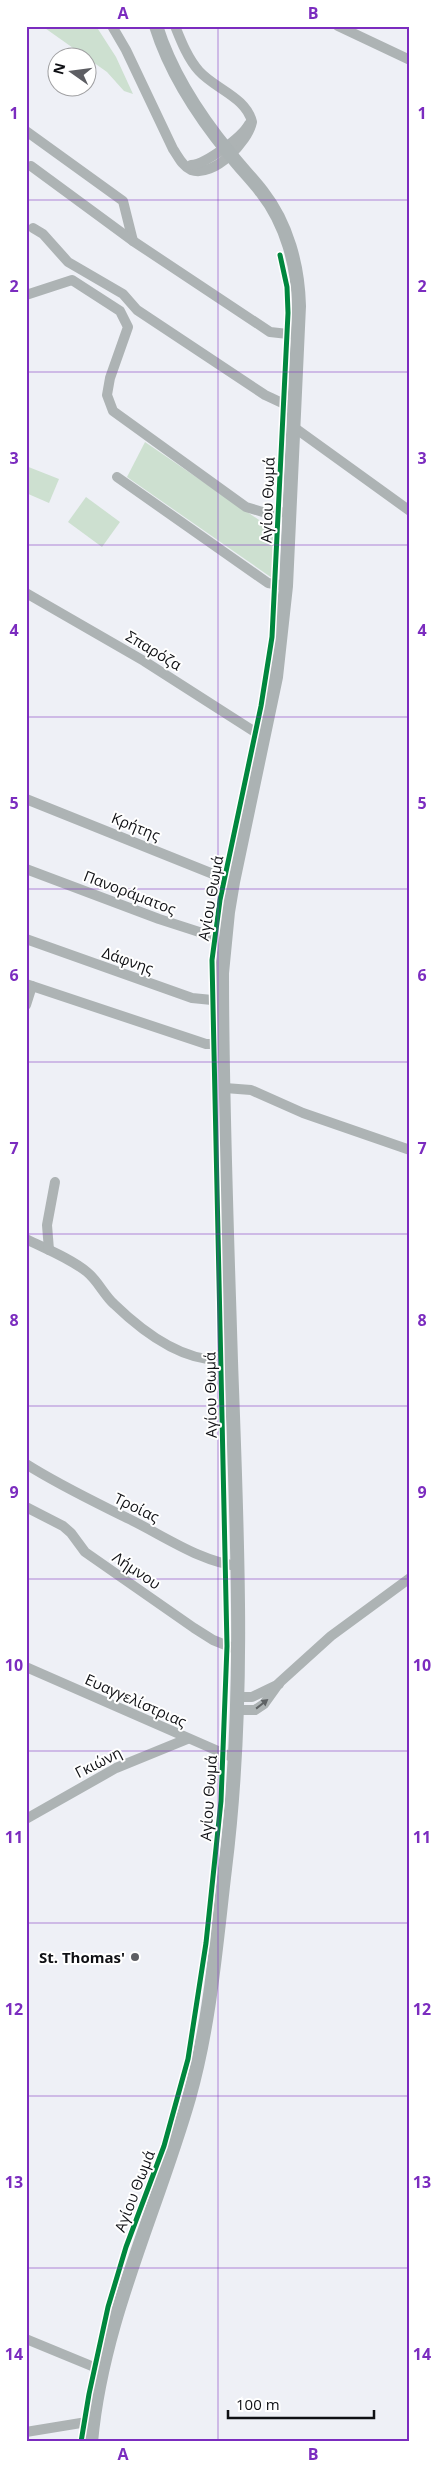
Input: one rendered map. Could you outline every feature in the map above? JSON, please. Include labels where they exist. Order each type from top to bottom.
[{"type":"main road","name":"Αγίου Θωμά","points":[[91,2442],[103,2368],[121,2296],[189,2096],[200,2049],[226,1859],[237,1704],[239,1566],[231,1359],[223,1044],[224,940],[233,882],[276,677],[286,586],[297,336],[298,279],[288,243],[275,213],[263,193],[227,151],[180,82],[156,26]]},
{"type":"street","points":[[112,26],[126,50],[173,149],[183,164],[198,165],[227,151],[246,129],[251,115],[236,99],[200,72],[192,62],[175,26]]},
{"type":"street","points":[[338,26],[410,60]]},
{"type":"street","points":[[26,131],[124,201],[133,241]]},
{"type":"street","points":[[31,166],[133,241],[270,332],[297,336]]},
{"type":"street","points":[[34,228],[43,234],[68,262],[101,283],[123,294],[137,310],[265,395],[295,410]]},
{"type":"street","points":[[26,295],[72,280],[120,311],[128,327],[110,378],[107,396],[113,411],[246,507],[266,512],[289,512]]},
{"type":"street","points":[[294,428],[410,511]]},
{"type":"street","points":[[117,477],[268,582],[286,586]]},
{"type":"street","name":"Σπαρόζα","points":[[26,593],[144,661],[255,732],[265,734]]},
{"type":"street","name":"Κρήτης","points":[[26,799],[233,882]]},
{"type":"street","name":"Πανοράματος","points":[[26,869],[159,919],[224,940]]},
{"type":"street","name":"Δάφνης","points":[[26,939],[192,998],[222,1001]]},
{"type":"street","points":[[26,1005],[29,985],[206,1044],[223,1044]]},
{"type":"street","points":[[225,1088],[251,1090],[303,1113],[410,1150]]},
{"type":"street","points":[[49,1250],[47,1225],[55,1182]]},
{"type":"street","points":[[26,1239],[88,1272],[112,1304],[159,1340],[179,1351],[196,1356],[222,1360],[231,1359]]},
{"type":"street","name":"Τροίας","points":[[26,1464],[84,1498],[161,1536],[217,1562],[239,1566]]},
{"type":"street","name":"Λήμνου","points":[[26,1507],[63,1526],[71,1533],[85,1552],[194,1628],[214,1640],[238,1650]]},
{"type":"street","points":[[237,1704],[255,1710],[264,1704],[279,1683],[331,1636],[410,1578]]},
{"type":"street","name":"Ευαγγελίστριας","points":[[26,1668],[234,1758]]},
{"type":"street","name":"Γκιώνη","points":[[26,1819],[116,1768],[187,1739]]},
{"type":"street","points":[[26,2339],[94,2367],[103,2368]]},
{"type":"street","points":[[26,2432],[93,2421]]},
{"type":"green space","points":[[42,26],[96,26],[116,57],[133,94],[124,91],[107,72],[98,66],[98,48],[73,48]]},
{"type":"green space","points":[[145,442],[275,531],[272,578],[127,477]]},
{"type":"green space","points":[[26,466],[59,479],[49,503],[26,493]]},
{"type":"green space","points":[[86,497],[120,522],[102,547],[68,522]]},
{"type":"cycle path","points":[[81,2442],[89,2394],[108,2307],[126,2247],[164,2146],[188,2059],[206,1943],[221,1801],[227,1646],[212,960],[220,900],[261,706],[272,637],[288,313],[287,287],[280,255]]},
{"type":"place","name":"St. Thomas'","points":[[135,1957]]}]
